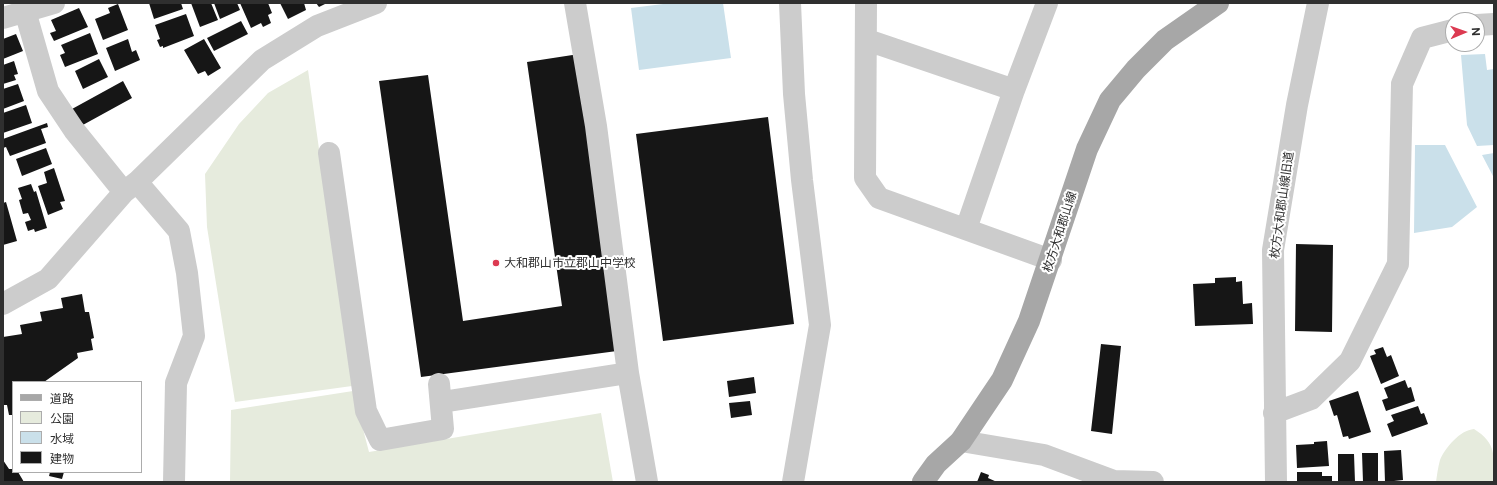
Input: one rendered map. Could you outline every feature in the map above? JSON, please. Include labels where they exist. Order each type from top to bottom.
[{"type":"main road","name":"枚方大和郡山線","points":[[923,482],[936,464],[961,440],[1002,380],[1029,321],[1088,149],[1110,100],[1136,69],[1165,40],[1217,3]]},
{"type":"street","points":[[3,18],[54,3]]},
{"type":"street","points":[[3,304],[48,279],[131,187],[262,60],[317,26],[376,3]]},
{"type":"street","points":[[575,3],[596,126],[628,374],[647,482]]},
{"type":"street","points":[[790,3],[795,101],[802,180],[820,325],[793,482]]},
{"type":"street","points":[[866,3],[865,178],[879,198],[1051,260]]},
{"type":"street","points":[[966,229],[1014,90],[1047,3]]},
{"type":"street","name":"枚方大和郡山線旧道","points":[[1276,482],[1273,250],[1297,105],[1318,3]]},
{"type":"street","points":[[24,11],[48,91],[74,130],[131,187],[179,231],[187,274],[194,336],[176,383],[174,482]]},
{"type":"street","points":[[1274,413],[1311,399],[1350,361],[1398,264],[1402,84],[1422,38],[1445,32]]},
{"type":"street","points":[[866,40],[1014,90]]},
{"type":"street","points":[[329,153],[366,411],[380,440],[444,429],[440,393],[628,374]]},
{"type":"street","points":[[961,440],[1044,455],[1114,481],[1153,482]]},
{"type":"green space","points":[[308,70],[352,386],[235,402],[207,227],[205,174],[239,124],[268,93]]},
{"type":"green space","points":[[353,391],[369,452],[601,413],[613,482],[230,482],[231,410]]},
{"type":"green space","points":[[1474,429],[1487,440],[1493,451],[1494,482],[1436,482],[1440,460],[1445,450],[1458,436]]},
{"type":"water","points":[[671,3],[723,3],[731,58],[639,70],[631,8]]},
{"type":"water","points":[[1485,54],[1487,70],[1494,69],[1494,145],[1477,146],[1467,125],[1461,55]]},
{"type":"water","points":[[1415,145],[1445,145],[1477,207],[1452,227],[1414,233]]},
{"type":"water","points":[[1494,153],[1494,178],[1482,155]]},
{"type":"building","points":[[149,3],[181,3],[183,9],[154,19]]},
{"type":"building","points":[[191,3],[211,3],[218,20],[200,27]]},
{"type":"building","points":[[214,3],[237,3],[240,10],[220,19]]},
{"type":"building","points":[[240,3],[268,3],[272,13],[268,15],[271,23],[263,27],[261,23],[251,28]]},
{"type":"building","points":[[280,3],[304,3],[306,10],[288,19]]},
{"type":"building","points":[[316,3],[327,3],[319,7]]},
{"type":"building","points":[[118,4],[128,30],[103,40],[95,19],[110,13],[108,8]]},
{"type":"building","points":[[79,8],[88,27],[54,41],[50,33],[56,31],[51,20]]},
{"type":"building","points":[[186,14],[194,36],[163,48],[163,46],[160,47],[157,40],[160,39],[155,25]]},
{"type":"building","points":[[241,21],[248,34],[214,51],[207,38]]},
{"type":"building","points":[[90,33],[98,54],[65,67],[60,55],[65,53],[61,45]]},
{"type":"building","points":[[16,34],[23,51],[3,59],[3,39]]},
{"type":"building","points":[[128,39],[132,52],[136,50],[140,60],[115,71],[106,48]]},
{"type":"building","points":[[204,39],[221,68],[208,76],[205,71],[198,74],[184,50]]},
{"type":"building","points":[[579,54],[617,351],[421,377],[379,81],[428,75],[463,321],[562,306],[527,62]]},
{"type":"building","points":[[99,59],[108,77],[83,89],[75,71]]},
{"type":"building","points":[[14,61],[18,74],[14,75],[16,80],[3,84],[3,65]]},
{"type":"building","points":[[123,81],[132,98],[81,126],[72,109]]},
{"type":"building","points":[[18,84],[24,101],[3,109],[3,89]]},
{"type":"building","points":[[26,105],[32,123],[3,133],[3,113]]},
{"type":"building","points":[[768,117],[794,324],[663,341],[636,134]]},
{"type":"building","points":[[47,123],[48,127],[41,129],[46,143],[10,156],[6,147],[3,148],[3,139]]},
{"type":"building","points":[[46,148],[52,164],[22,176],[16,159]]},
{"type":"building","points":[[54,168],[65,201],[60,202],[63,209],[48,215],[38,186],[47,183],[44,172]]},
{"type":"building","points":[[31,184],[34,192],[36,191],[47,228],[35,232],[34,229],[28,231],[25,222],[31,220],[28,213],[23,214],[19,200],[22,199],[18,188]]},
{"type":"building","points":[[6,202],[17,241],[3,245],[3,203]]},
{"type":"building","points":[[1296,244],[1333,245],[1332,332],[1295,331]]},
{"type":"building","points":[[1236,277],[1236,282],[1242,281],[1243,304],[1252,303],[1253,324],[1195,326],[1193,284],[1215,283],[1215,278]]},
{"type":"building","points":[[82,294],[85,312],[89,312],[94,338],[91,339],[93,350],[77,353],[78,358],[45,381],[12,381],[12,415],[9,415],[7,405],[3,405],[3,337],[22,334],[20,325],[42,321],[40,312],[63,308],[61,298]]},
{"type":"building","points":[[1101,344],[1121,346],[1112,434],[1091,431]]},
{"type":"building","points":[[1383,347],[1387,357],[1391,355],[1399,376],[1381,384],[1370,356],[1376,354],[1374,350]]},
{"type":"building","points":[[754,377],[756,393],[729,397],[727,381]]},
{"type":"building","points":[[1405,380],[1408,388],[1411,387],[1415,401],[1386,411],[1382,400],[1388,398],[1384,388]]},
{"type":"building","points":[[1358,391],[1371,432],[1349,439],[1348,436],[1343,437],[1337,415],[1334,416],[1329,401]]},
{"type":"building","points":[[750,401],[752,415],[731,418],[729,403]]},
{"type":"building","points":[[1418,406],[1421,414],[1424,413],[1428,424],[1392,437],[1387,424],[1394,421],[1391,415]]},
{"type":"building","points":[[1327,441],[1329,466],[1297,468],[1296,445],[1314,444],[1314,442]]},
{"type":"building","points":[[1401,450],[1403,480],[1385,482],[1384,451]]},
{"type":"building","points":[[1362,453],[1378,453],[1378,482],[1363,482]]},
{"type":"building","points":[[1338,454],[1354,454],[1355,482],[1338,482]]},
{"type":"building","points":[[3,460],[9,469],[12,469],[12,473],[19,473],[24,482],[3,482]]},
{"type":"building","points":[[981,472],[989,475],[988,478],[997,482],[977,482]]},
{"type":"building","points":[[1297,472],[1322,472],[1322,476],[1332,476],[1332,482],[1297,482]]},
{"type":"building","points":[[50,473],[64,473],[62,479],[49,476]]},
{"type":"place","name":"大和郡山市立郡山中学校","points":[[496,263]]}]
